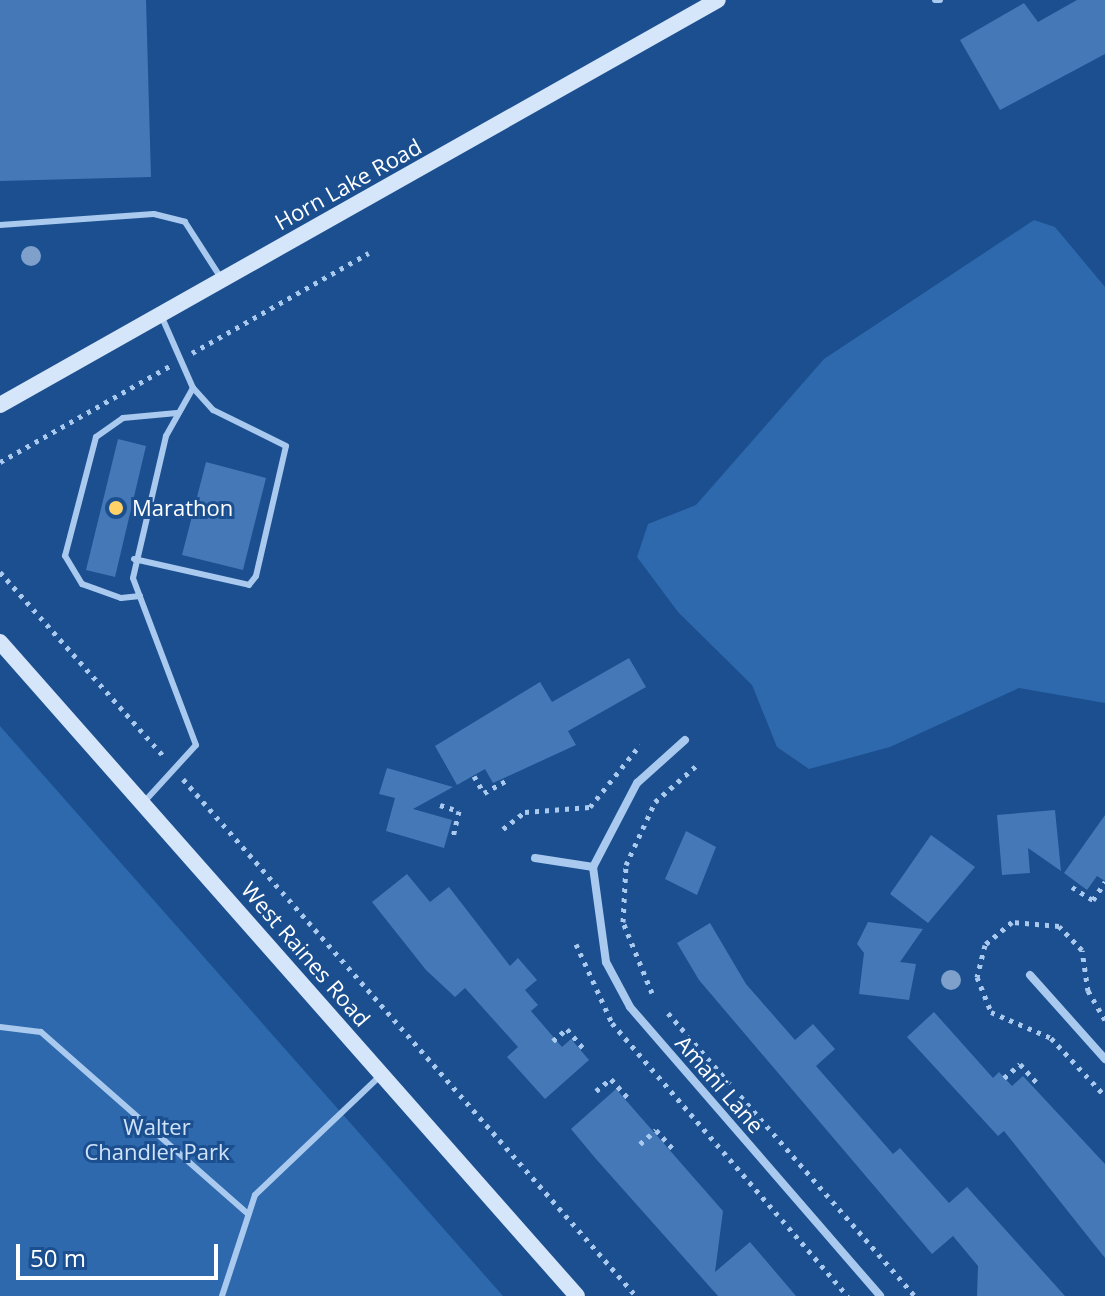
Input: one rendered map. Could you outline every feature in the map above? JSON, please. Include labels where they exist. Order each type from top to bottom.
[{"type":"main road","name":"Horn Lake Road","points":[[0,405],[718,0]]},
{"type":"main road","name":"West Raines Road","points":[[0,642],[577,1296]]},
{"type":"street","points":[[535,858],[593,867],[631,791],[685,740]]},
{"type":"street","name":"Amani Lane","points":[[593,867],[598,937],[630,1007],[880,1296]]},
{"type":"street","points":[[1030,975],[1105,1059]]},
{"type":"lane","points":[[0,225],[154,214],[185,222],[222,280]]},
{"type":"lane","points":[[134,559],[249,585],[256,576],[286,446],[213,410],[193,388],[161,315]]},
{"type":"lane","points":[[144,802],[177,771],[196,745],[194,725],[140,596],[134,559],[177,413],[193,388]]},
{"type":"lane","points":[[140,596],[121,598],[82,584],[65,556],[96,437],[123,418],[177,413]]},
{"type":"lane","points":[[0,1027],[41,1032],[248,1214]]},
{"type":"lane","points":[[222,1296],[255,1195],[382,1074]]},
{"type":"path","points":[[0,572],[636,1296]]},
{"type":"path","points":[[503,829],[525,812],[590,807],[640,745]]},
{"type":"path","points":[[652,993],[628,946],[623,880],[642,821],[696,766]]},
{"type":"path","points":[[474,776],[484,793],[507,780]]},
{"type":"path","points":[[440,805],[459,811],[453,836]]},
{"type":"path","points":[[1072,887],[1093,900],[1105,882]]},
{"type":"path","points":[[576,944],[612,1023],[848,1296]]},
{"type":"path","points":[[668,1013],[915,1296]]},
{"type":"path","points":[[553,1041],[567,1029],[583,1048]]},
{"type":"path","points":[[1004,1078],[1020,1064],[1037,1083]]},
{"type":"path","points":[[596,1091],[611,1079],[628,1098]]},
{"type":"path","points":[[640,1144],[656,1130],[673,1149]]},
{"type":"green space","points":[[1034,220],[1055,227],[1105,287],[1105,703],[1019,688],[890,747],[809,769],[777,747],[752,685],[678,612],[637,557],[648,524],[696,505],[824,359]]},
{"type":"green space","name":"Walter Chandler Park","points":[[0,726],[503,1296],[0,1296]]},
{"type":"building","points":[[0,0],[146,0],[151,177],[0,181]]},
{"type":"building","points":[[1077,0],[1105,0],[1105,54],[1000,110],[960,40],[1024,3],[1038,22]]},
{"type":"building","name":"Marathon","points":[[118,439],[146,446],[115,577],[86,570]]},
{"type":"building","points":[[206,462],[266,478],[243,570],[182,555]]},
{"type":"building","points":[[629,658],[646,687],[568,731],[576,745],[493,783],[485,769],[457,785],[435,746],[540,682],[552,702]]},
{"type":"building","points":[[387,768],[453,787],[413,809],[452,820],[444,848],[386,831],[395,798],[379,794]]},
{"type":"building","points":[[1055,810],[1061,871],[1028,848],[1030,873],[1002,875],[997,815]]},
{"type":"building","points":[[1105,815],[1105,881],[1097,876],[1087,890],[1064,873]]},
{"type":"building","points":[[686,831],[716,847],[697,895],[665,879]]},
{"type":"building","points":[[931,835],[975,867],[928,923],[890,894]]},
{"type":"building","points":[[407,874],[430,902],[449,887],[510,966],[518,958],[537,980],[525,990],[538,1005],[531,1011],[562,1047],[571,1039],[589,1060],[545,1099],[507,1057],[518,1047],[465,988],[455,997],[426,970],[372,902]]},
{"type":"building","points":[[868,922],[923,929],[900,962],[916,964],[909,1000],[859,994],[864,953],[857,944]]},
{"type":"building","points":[[710,923],[746,984],[795,1040],[813,1024],[835,1049],[816,1066],[893,1154],[900,1148],[949,1203],[967,1187],[1065,1296],[977,1296],[978,1266],[953,1236],[932,1254],[699,980],[677,943]]},
{"type":"building","points":[[934,1012],[993,1078],[999,1072],[1012,1086],[1023,1076],[1105,1164],[1105,1258],[1004,1131],[998,1136],[907,1037]]},
{"type":"building","points":[[616,1089],[723,1211],[715,1272],[750,1242],[796,1296],[718,1296],[596,1159],[571,1129]]},
{"type":"place","name":"Marathon","points":[[116,508]]}]
